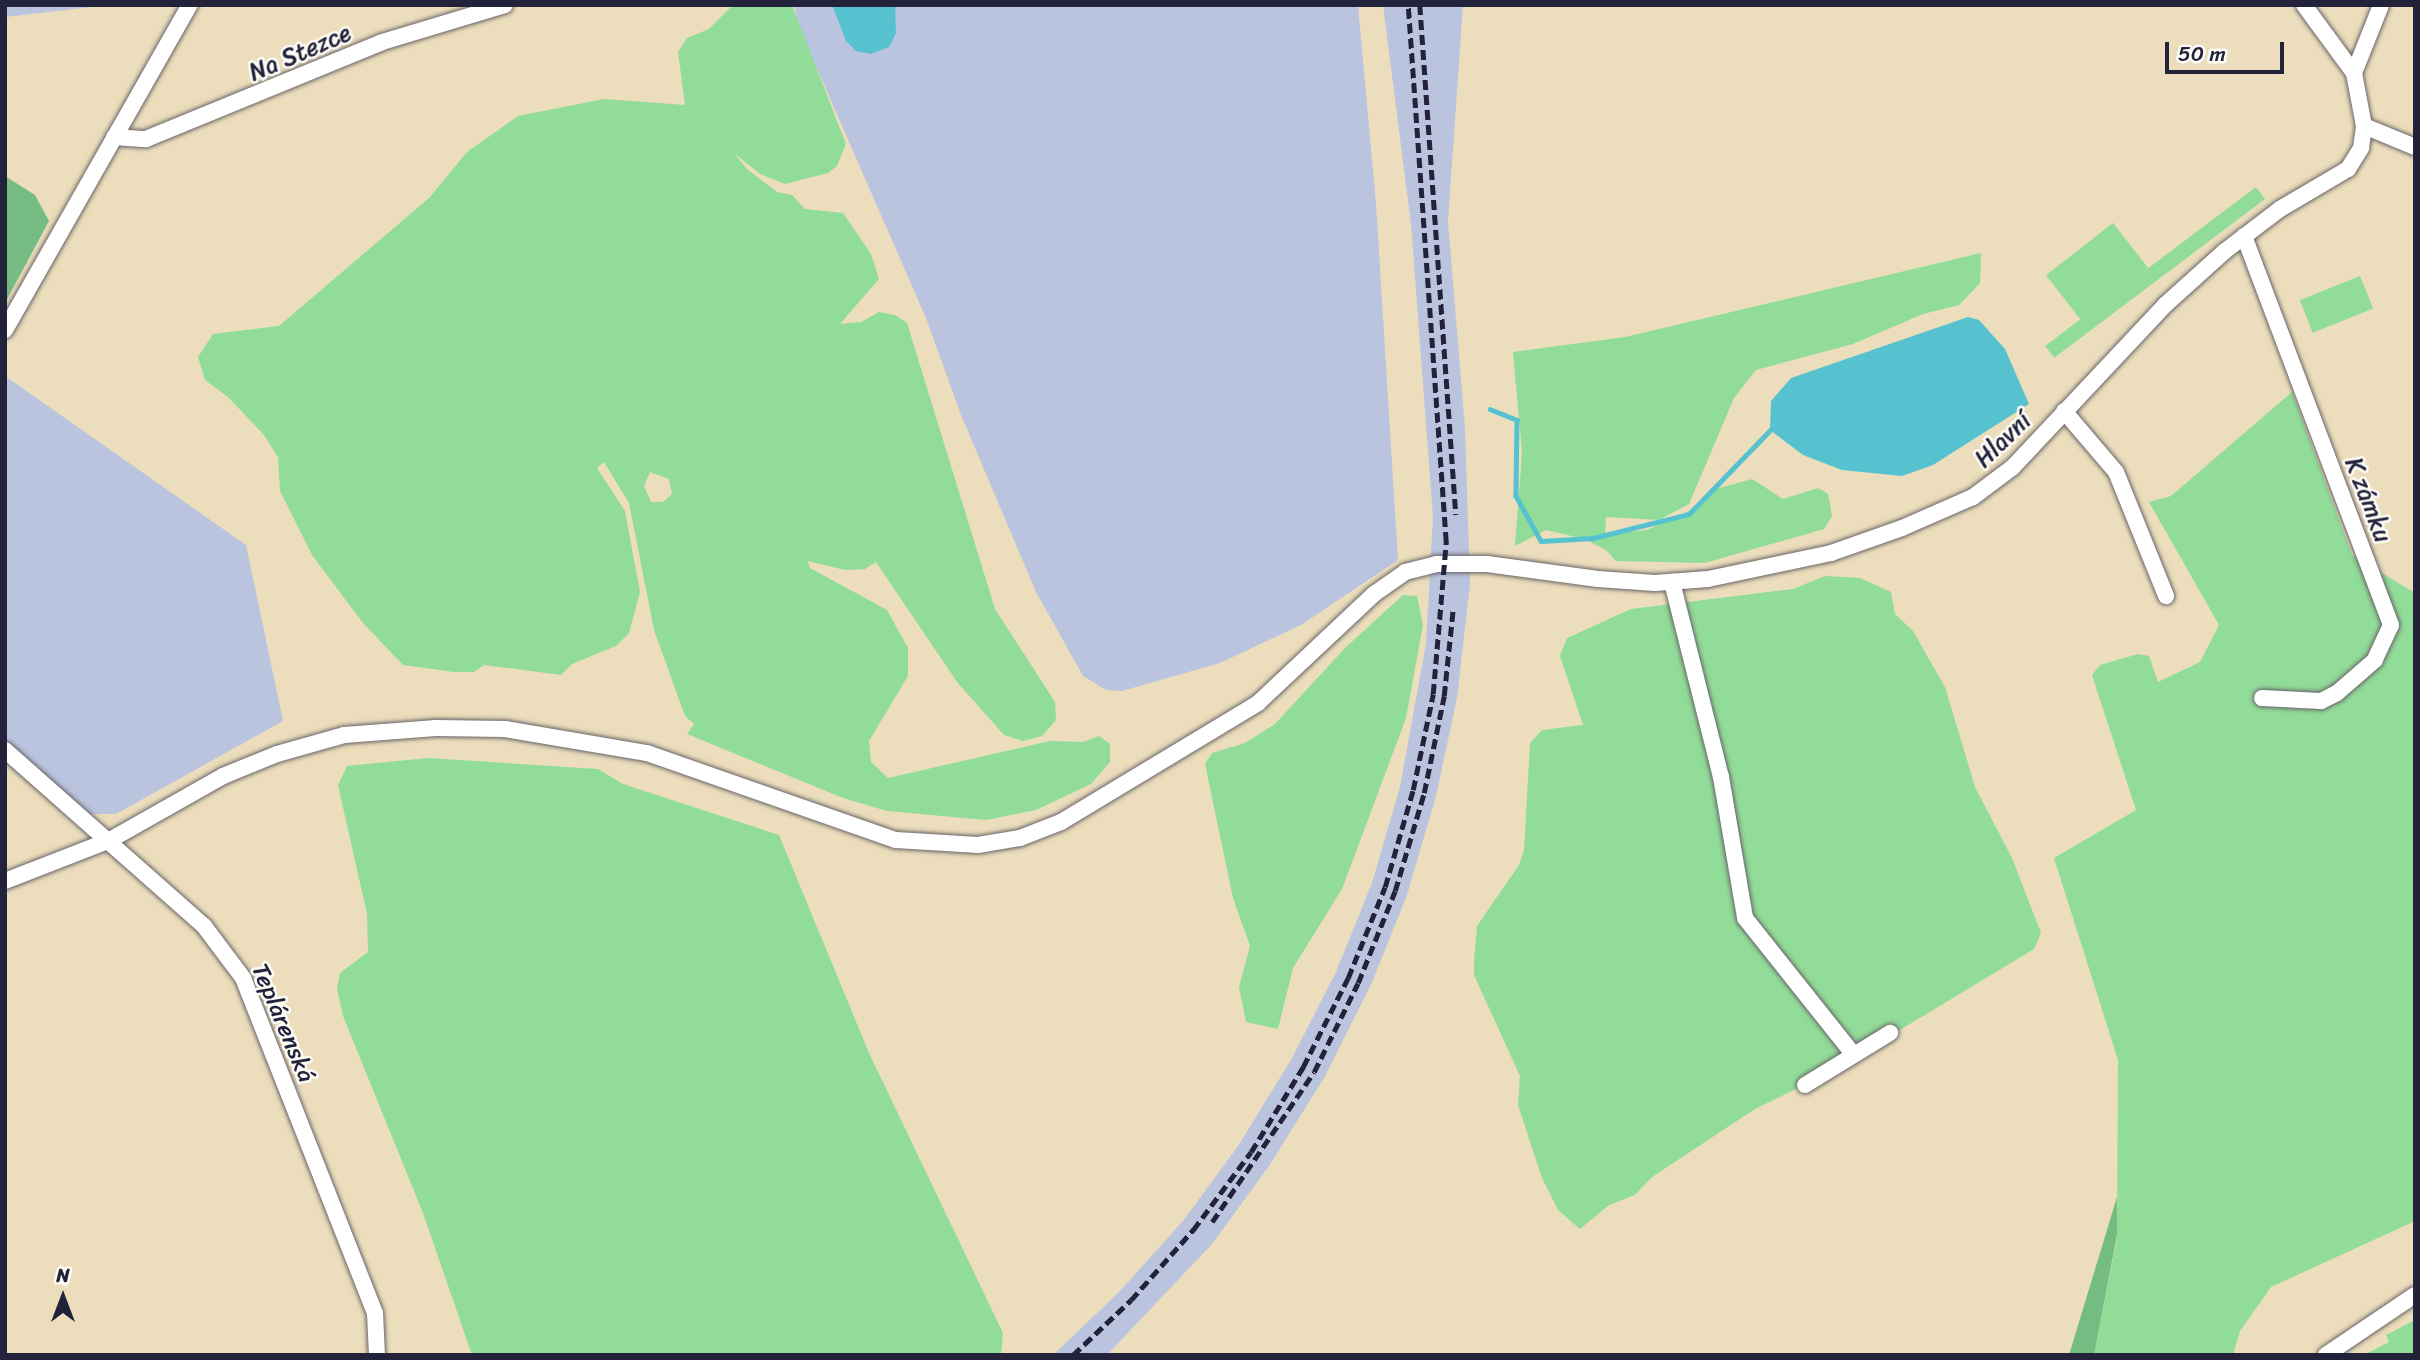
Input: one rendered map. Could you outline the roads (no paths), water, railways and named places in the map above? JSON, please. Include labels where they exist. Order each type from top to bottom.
[{"type":"street","points":[[5,330],[190,5]]},
{"type":"street","name":"Na Stezce","points":[[114,137],[146,139],[382,42],[505,5]]},
{"type":"street","points":[[2304,5],[2354,73]]},
{"type":"street","points":[[2354,73],[2381,5]]},
{"type":"street","name":"Hlavní","points":[[5,881],[110,840],[223,776],[276,754],[344,735],[436,728],[505,729],[647,753],[896,840],[978,845],[1020,838],[1061,822],[1258,703],[1383,587],[1405,572],[1436,564],[1504,565],[1598,579],[1671,582],[1708,579],[1831,553],[1902,528],[1973,497],[2012,467],[2165,305],[2244,236],[2348,169],[2361,148],[2364,126],[2354,73]]},
{"type":"street","points":[[2364,126],[2415,147]]},
{"type":"street","name":"K zámku","points":[[2244,236],[2390,625],[2375,660],[2337,693],[2320,701],[2262,698]]},
{"type":"street","points":[[2064,411],[2116,472],[2166,596]]},
{"type":"street","points":[[1671,582],[1721,777],[1745,918],[1853,1054]]},
{"type":"street","name":"Teplárenská","points":[[5,750],[110,840],[204,926],[243,978],[375,1313],[378,1353]]},
{"type":"street","points":[[1805,1085],[1890,1032]]},
{"type":"street","points":[[2326,1355],[2415,1295]]},
{"type":"water","points":[[832,5],[895,5],[896,33],[889,47],[871,54],[856,51],[846,41]]},
{"type":"water","points":[[1968,317],[1979,320],[2005,349],[2029,404],[1933,465],[1902,476],[1842,470],[1803,455],[1770,430],[1771,401],[1791,378]]},
{"type":"waterway","points":[[1490,409],[1517,420],[1516,496],[1541,541],[1593,538],[1689,514],[1770,430]]},
{"type":"railway","points":[[1073,1355],[1131,1300],[1193,1230],[1251,1152],[1303,1067],[1348,978],[1385,887],[1413,790],[1433,694],[1446,542],[1408,5]]},
{"type":"railway","points":[[1420,5],[1456,515]]},
{"type":"railway","points":[[1212,1222],[1314,1072],[1358,983],[1395,891],[1424,793],[1444,696],[1453,609]]}]
